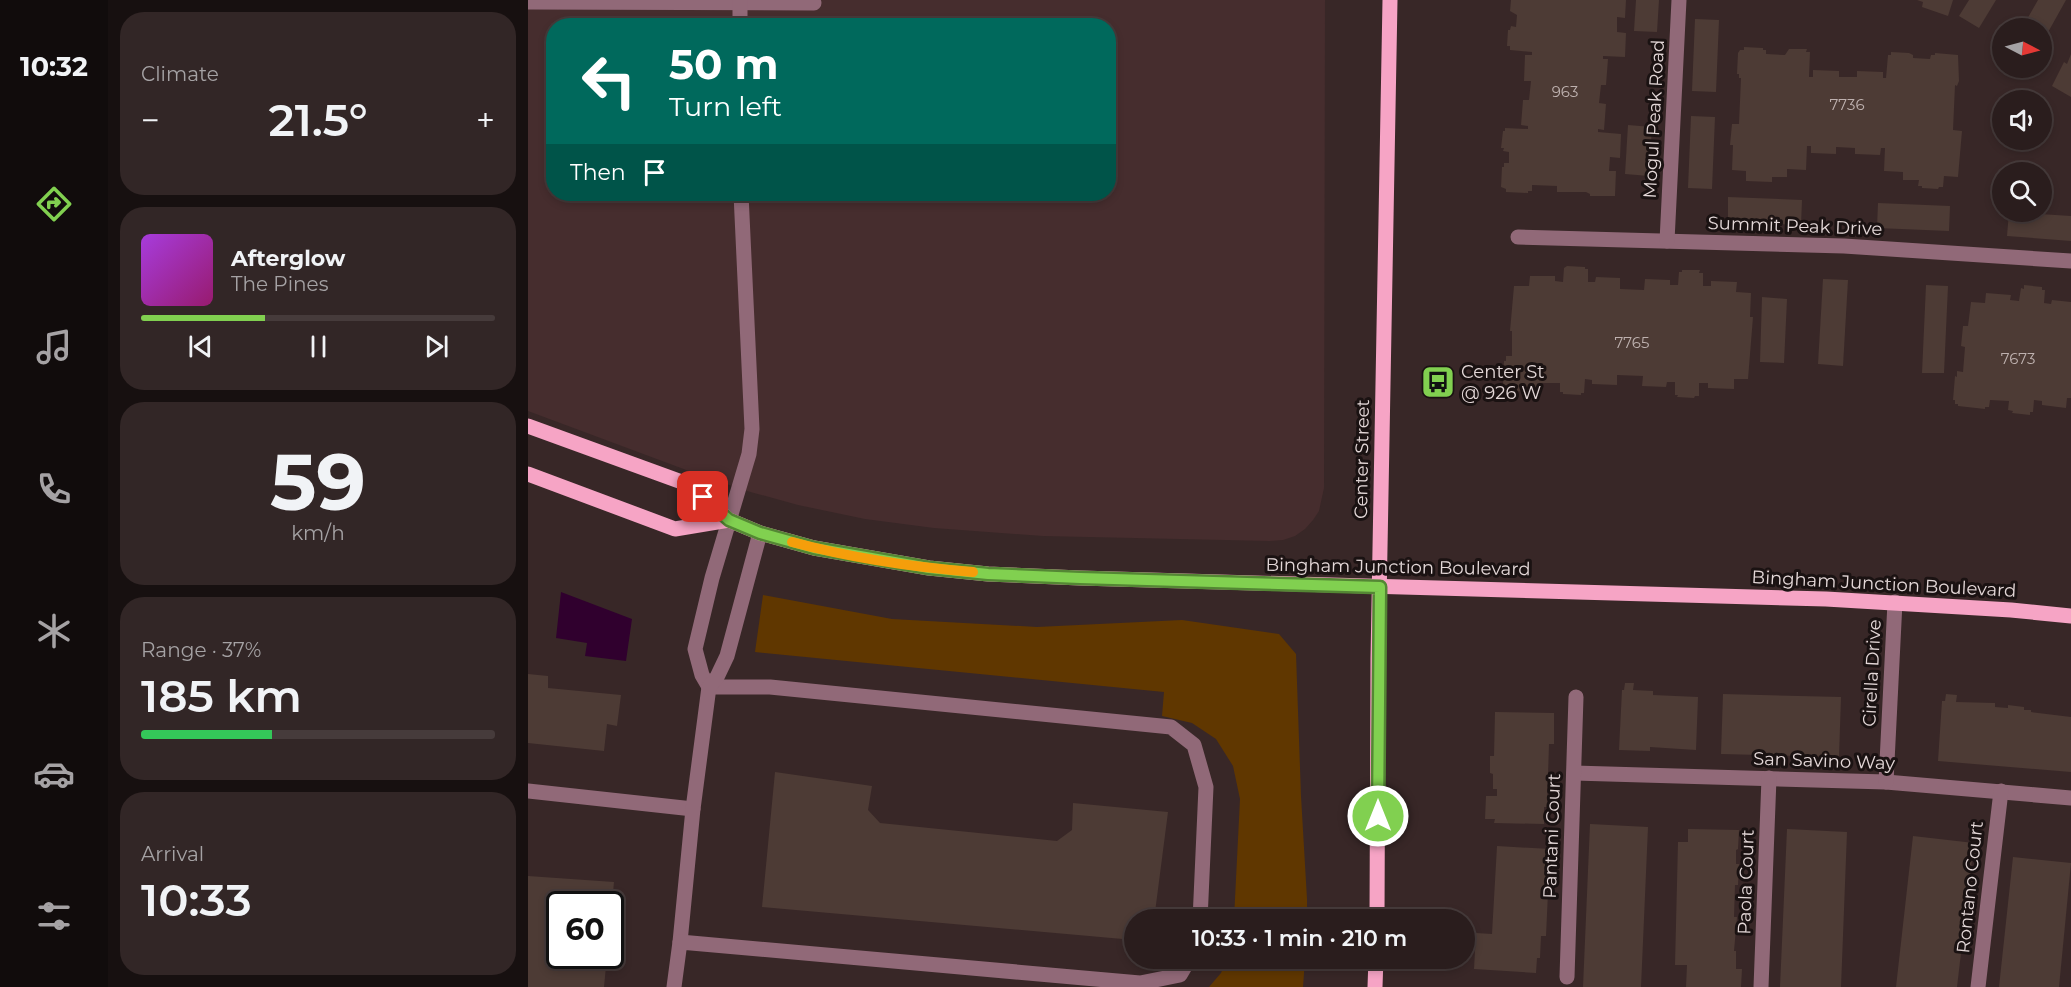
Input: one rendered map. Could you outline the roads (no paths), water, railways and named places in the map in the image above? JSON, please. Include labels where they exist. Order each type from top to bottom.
[{"type":"main road","name":"Center Street","points":[[1377,909],[1390,0]]},
{"type":"main road","name":"Bingham Junction Boulevard","points":[[528,426],[690,485],[729,520],[760,533],[814,548],[929,568],[988,574],[1895,602],[2071,616]]},
{"type":"main road","points":[[528,474],[675,529],[729,520]]},
{"type":"main road","points":[[1376,969],[1376,987]]},
{"type":"street","name":"Mogul Peak Road","points":[[1667,241],[1679,0]]},
{"type":"street","points":[[740,1],[740,18]]},
{"type":"street","points":[[528,2],[814,3]]},
{"type":"street","points":[[709,687],[702,675],[695,649],[749,454],[752,429],[741,201]]},
{"type":"street","name":"Summit Peak Drive","points":[[1518,237],[1844,246],[2071,261]]},
{"type":"street","points":[[674,987],[709,687],[720,672],[727,656],[760,533]]},
{"type":"street","name":"Cirella Drive","points":[[1886,782],[1895,602]]},
{"type":"street","points":[[709,687],[770,687],[1171,727],[1194,745],[1206,787],[1200,909]]},
{"type":"street","name":"Pantani Court","points":[[1567,976],[1576,697]]},
{"type":"street","name":"San Savino Way","points":[[1574,773],[1886,782],[2071,798]]},
{"type":"street","name":"Paola Court","points":[[1761,987],[1769,778]]},
{"type":"street","name":"Rontano Court","points":[[1978,987],[2001,791]]},
{"type":"street","points":[[528,792],[693,809]]},
{"type":"street","points":[[680,942],[1140,983],[1180,975],[1184,969]]},
{"type":"place","name":"Center St @ 926 W","points":[[1438,382]]}]
